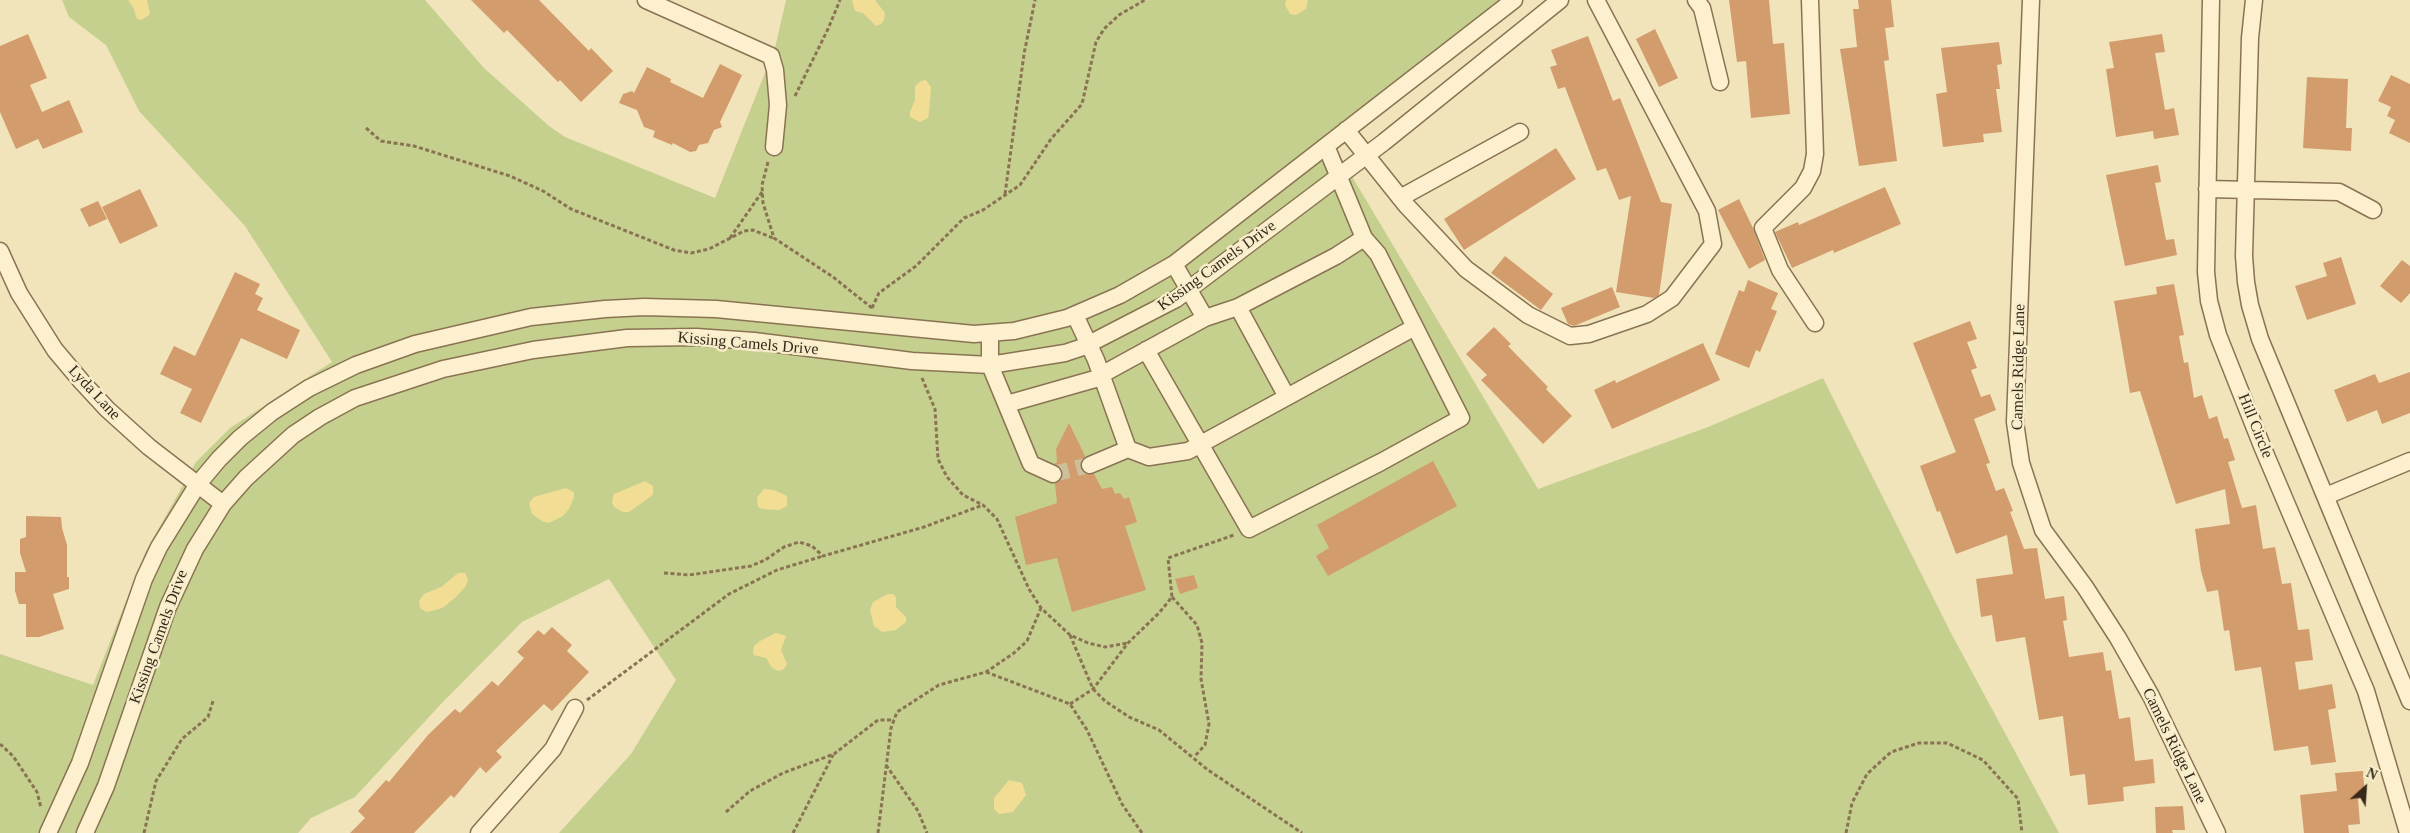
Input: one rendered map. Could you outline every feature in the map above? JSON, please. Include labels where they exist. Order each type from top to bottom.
[{"type":"street","points":[[646,0],[771,56],[775,70],[778,105],[774,147]]},
{"type":"street","name":"Kissing Camels Drive","points":[[48,833],[80,763],[144,579],[159,547],[198,484],[240,438],[272,412],[309,388],[348,368],[415,344],[532,317],[605,309],[681,308],[929,331],[990,333],[1014,331],[1075,315],[1120,295],[1174,264],[1514,0]]},
{"type":"street","name":"Kissing Camels Drive","points":[[85,833],[106,786],[181,574],[223,504],[246,478],[293,435],[355,398],[443,369],[533,350],[627,338],[696,337],[754,341],[912,361],[990,365],[1065,353],[1089,345],[1176,300],[1340,176],[1560,0]]},
{"type":"street","points":[[1346,130],[1400,198],[1466,269],[1528,315],[1570,336],[1589,334],[1647,314],[1672,298],[1713,244],[1708,211],[1596,0]]},
{"type":"street","points":[[1696,0],[1702,8],[1720,82]]},
{"type":"street","points":[[1810,0],[1815,154],[1812,171],[1803,188],[1763,228],[1780,270],[1815,323]]},
{"type":"street","name":"Camels Ridge Lane","points":[[2031,0],[2015,394],[2015,422],[2021,463],[2044,530],[2085,586],[2118,638],[2151,696],[2217,833]]},
{"type":"street","name":"Hill Circle","points":[[2211,0],[2206,272],[2209,301],[2218,334],[2366,691],[2408,833]]},
{"type":"street","points":[[2254,0],[2250,38],[2244,256],[2250,305],[2260,339],[2410,702]]},
{"type":"street","points":[[1400,198],[1520,132]]},
{"type":"street","points":[[1146,350],[1249,529],[1381,462],[1461,418],[1378,254],[1364,238],[1326,146]]},
{"type":"street","points":[[2207,189],[2339,192],[2373,210]]},
{"type":"street","points":[[1007,404],[1102,376],[1205,318],[1238,307],[1336,256],[1364,238]]},
{"type":"street","name":"Lyda Lane","points":[[0,251],[19,293],[55,350],[82,382],[107,409],[149,447],[223,504]]},
{"type":"street","points":[[1174,264],[1205,318]]},
{"type":"street","points":[[1238,307],[1287,397]]},
{"type":"street","points":[[1075,315],[1102,376],[1128,450]]},
{"type":"street","points":[[1090,465],[1128,450],[1149,457],[1188,451],[1415,327]]},
{"type":"street","points":[[990,333],[990,365],[1031,464],[1053,474]]},
{"type":"street","points":[[2326,496],[2410,461]]},
{"type":"street","points":[[479,833],[553,748],[575,708]]},
{"type":"path","points":[[1004,195],[1024,54],[1035,0]]},
{"type":"path","points":[[872,308],[879,293],[916,266],[964,218],[983,210],[1020,185],[1051,139],[1082,104],[1096,42],[1104,29],[1119,15],[1145,0]]},
{"type":"path","points":[[366,128],[381,142],[414,146],[510,176],[543,191],[571,209],[674,250],[691,253],[709,249],[729,241],[744,231],[753,230],[774,238]]},
{"type":"path","points":[[729,241],[763,191]]},
{"type":"path","points":[[575,708],[729,594],[777,570],[915,530],[983,505]]},
{"type":"path","points":[[1194,757],[1205,745],[1209,724],[1201,679],[1202,643],[1197,625],[1172,597],[1168,558],[1249,529]]},
{"type":"path","points":[[664,573],[689,576],[751,566],[765,560],[784,547],[799,542],[812,546],[823,556]]},
{"type":"path","points":[[1070,704],[1093,689],[1128,643],[1159,613],[1172,597]]},
{"type":"path","points":[[878,833],[886,764],[894,720],[898,712],[938,685],[986,672],[1014,653],[1027,641],[1041,608]]},
{"type":"path","points":[[1070,635],[1093,689],[1105,701],[1128,717],[1159,730],[1208,770],[1302,833]]},
{"type":"path","points":[[986,672],[1070,704],[1087,730],[1122,804],[1142,833]]},
{"type":"path","points":[[144,833],[156,781],[182,739],[208,717],[213,701]]},
{"type":"path","points":[[726,812],[750,791],[784,773],[834,754],[878,720],[894,720]]},
{"type":"path","points":[[1846,833],[1852,803],[1867,774],[1891,752],[1919,743],[1946,742],[1983,760],[2018,799],[2022,833]]},
{"type":"path","points":[[0,744],[14,756],[37,792],[42,809],[39,817]]},
{"type":"path","points":[[793,833],[834,754]]},
{"type":"path","points":[[886,764],[918,811],[927,833]]},
{"type":"green space","points":[[62,0],[425,0],[484,68],[549,126],[565,137],[715,198],[775,48],[786,0],[1502,0],[1328,136],[1538,489],[1708,427],[1823,378],[1951,633],[2059,833],[559,833],[631,754],[676,680],[609,579],[522,622],[441,704],[355,797],[311,818],[298,833],[0,833],[0,654],[93,685],[145,553],[196,462],[230,428],[332,362],[245,226],[139,111],[106,45],[69,17]]},
{"type":"sand","points":[[128,0],[147,0],[150,13],[148,16],[141,20],[137,19],[133,7]]},
{"type":"sand","points":[[852,0],[875,0],[885,13],[884,20],[876,26],[863,13],[855,11]]},
{"type":"sand","points":[[1286,0],[1308,0],[1306,9],[1296,15],[1290,14],[1285,5]]},
{"type":"sand","points":[[926,80],[931,87],[929,112],[928,118],[920,122],[910,117],[910,112],[915,100],[915,86],[921,81]]},
{"type":"sand","points":[[645,481],[653,486],[653,494],[650,497],[629,512],[623,512],[614,507],[612,502],[614,494]]},
{"type":"sand","points":[[566,488],[574,492],[574,497],[569,509],[563,516],[549,523],[542,521],[532,514],[529,503],[534,497]]},
{"type":"sand","points":[[764,489],[774,490],[787,496],[787,506],[779,510],[758,507],[757,497]]},
{"type":"sand","points":[[458,573],[465,573],[468,579],[466,586],[456,597],[444,607],[436,610],[426,612],[420,608],[419,601],[424,594],[441,587]]},
{"type":"sand","points":[[888,594],[893,594],[896,597],[896,607],[906,617],[906,622],[896,630],[882,632],[874,626],[870,610],[873,602]]},
{"type":"sand","points":[[776,633],[786,636],[781,650],[787,664],[784,669],[779,671],[772,668],[766,658],[754,655],[753,652],[754,646],[760,641]]},
{"type":"sand","points":[[1009,780],[1022,783],[1026,795],[1013,812],[999,814],[994,809],[994,798]]},
{"type":"building","points":[[471,0],[539,0],[589,51],[591,48],[613,71],[581,102],[560,80],[558,82],[507,30],[504,33]]},
{"type":"building","points":[[1729,0],[1769,0],[1773,44],[1784,43],[1790,114],[1751,118],[1746,61],[1737,62]]},
{"type":"building","points":[[1858,0],[1891,0],[1894,27],[1885,28],[1889,60],[1884,61],[1897,161],[1859,166],[1840,49],[1857,47],[1853,9],[1859,9]]},
{"type":"building","points":[[1655,29],[1678,78],[1659,87],[1636,39]]},
{"type":"building","points":[[28,34],[47,78],[30,85],[42,112],[69,100],[83,132],[43,149],[38,139],[16,149],[0,112],[0,46]]},
{"type":"building","points":[[2162,34],[2165,52],[2155,53],[2165,110],[2174,108],[2179,135],[2154,139],[2153,131],[2116,137],[2106,69],[2114,68],[2109,42]]},
{"type":"building","points":[[1588,36],[1613,101],[1620,98],[1661,202],[1672,204],[1659,295],[1654,298],[1616,292],[1631,196],[1619,200],[1606,168],[1597,171],[1565,87],[1558,89],[1550,67],[1557,65],[1551,50]]},
{"type":"building","points":[[1999,42],[2002,64],[1997,65],[2000,89],[1996,89],[2002,132],[1983,134],[1984,142],[1943,147],[1936,94],[1947,92],[1941,48]]},
{"type":"building","points":[[720,64],[742,75],[720,122],[722,127],[714,130],[708,143],[699,145],[696,151],[690,152],[673,143],[672,145],[653,137],[655,131],[644,127],[637,110],[619,103],[623,94],[632,91],[634,93],[647,67],[671,79],[670,82],[703,98]]},
{"type":"building","points":[[2391,75],[2410,84],[2410,143],[2389,133],[2395,120],[2387,116],[2391,107],[2378,101]]},
{"type":"building","points":[[2307,77],[2348,79],[2346,128],[2352,128],[2351,151],[2303,148]]},
{"type":"building","points":[[1556,148],[1576,179],[1464,250],[1444,219]]},
{"type":"building","points":[[2158,165],[2161,182],[2155,183],[2166,240],[2174,239],[2177,255],[2125,266],[2106,175]]},
{"type":"building","points":[[1885,187],[1901,224],[1834,253],[1833,250],[1792,268],[1775,232],[1798,222],[1799,225]]},
{"type":"building","points":[[140,189],[158,226],[120,244],[102,207]]},
{"type":"building","points":[[1739,199],[1753,228],[1765,260],[1749,269],[1718,210]]},
{"type":"building","points":[[98,201],[107,219],[89,227],[80,209]]},
{"type":"building","points":[[1505,256],[1553,294],[1541,310],[1491,273]]},
{"type":"building","points":[[2341,257],[2356,304],[2307,320],[2295,286],[2327,276],[2323,263]]},
{"type":"building","points":[[2402,260],[2410,266],[2410,293],[2401,303],[2380,286]]},
{"type":"building","points":[[235,272],[260,284],[255,294],[263,298],[257,310],[300,330],[287,359],[241,338],[201,423],[180,413],[192,389],[160,374],[174,346],[195,356]]},
{"type":"building","points":[[1748,280],[1778,293],[1771,309],[1777,311],[1760,352],[1756,350],[1749,368],[1715,354],[1739,290],[1744,292]]},
{"type":"building","points":[[2174,284],[2184,335],[2179,336],[2184,363],[2188,362],[2194,398],[2202,395],[2209,419],[2217,416],[2224,439],[2228,438],[2235,460],[2228,462],[2242,508],[2256,505],[2263,549],[2275,547],[2282,584],[2291,583],[2298,630],[2309,629],[2313,660],[2295,662],[2299,690],[2332,684],[2336,708],[2328,710],[2336,762],[2311,765],[2308,746],[2274,751],[2261,667],[2235,671],[2229,630],[2224,631],[2218,590],[2207,592],[2201,571],[2195,529],[2230,524],[2225,489],[2176,504],[2140,391],[2130,393],[2114,301],[2157,294],[2156,287]]},
{"type":"building","points":[[1612,287],[1620,307],[1574,326],[1568,324],[1561,308]]},
{"type":"building","points":[[1970,321],[1977,339],[1967,342],[1977,368],[1971,370],[1981,397],[1990,394],[1996,410],[1974,419],[1990,463],[1986,464],[1996,491],[2004,488],[2013,511],[2010,512],[2024,549],[2037,548],[2045,599],[2064,596],[2067,620],[2063,621],[2069,657],[2103,652],[2106,671],[2111,670],[2119,719],[2130,717],[2135,761],[2153,759],[2155,783],[2123,787],[2124,801],[2088,805],[2085,774],[2070,776],[2063,716],[2039,720],[2025,637],[1996,642],[1992,615],[1981,617],[1976,579],[2013,574],[2007,535],[1956,554],[1940,511],[1937,512],[1920,466],[1956,452],[1913,343]]},
{"type":"building","points":[[1494,327],[1511,344],[1508,346],[1548,387],[1546,389],[1572,416],[1543,444],[1481,380],[1487,375],[1466,354]]},
{"type":"building","points":[[1703,343],[1720,380],[1612,429],[1594,390],[1615,380],[1616,383]]},
{"type":"building","points":[[2410,372],[2410,413],[2382,424],[2377,410],[2347,422],[2334,390],[2375,374],[2379,383]]},
{"type":"building","points":[[1069,423],[1085,456],[1080,464],[1084,473],[1094,474],[1102,489],[1112,487],[1115,494],[1120,493],[1124,499],[1129,497],[1137,522],[1125,526],[1146,590],[1072,612],[1057,558],[1026,565],[1015,517],[1057,503],[1055,484],[1062,479],[1063,474],[1061,468],[1054,464],[1057,462],[1056,449]]},
{"type":"building","points":[[1433,461],[1457,506],[1328,576],[1316,556],[1329,548],[1317,525]]},
{"type":"building","points":[[26,516],[61,517],[67,545],[69,589],[53,594],[64,629],[39,637],[26,637],[26,604],[19,604],[15,591],[15,572],[26,572],[20,553],[20,539],[26,537]]},
{"type":"building","points":[[1194,575],[1198,588],[1180,594],[1175,579]]},
{"type":"building","points":[[552,627],[572,645],[567,651],[589,672],[552,711],[544,704],[496,751],[502,757],[486,773],[480,767],[454,798],[451,795],[414,833],[350,833],[365,818],[358,811],[386,780],[389,782],[428,735],[455,709],[460,713],[492,681],[498,686],[524,658],[517,652],[538,630],[544,635]]},
{"type":"building","points":[[2363,771],[2365,798],[2358,799],[2360,824],[2348,825],[2349,833],[2304,833],[2300,795],[2337,791],[2335,773]]},
{"type":"building","points":[[2183,806],[2185,830],[2172,830],[2173,833],[2156,833],[2155,807]]},
{"type":"tunnel","points":[[1053,474],[1090,465]]}]
